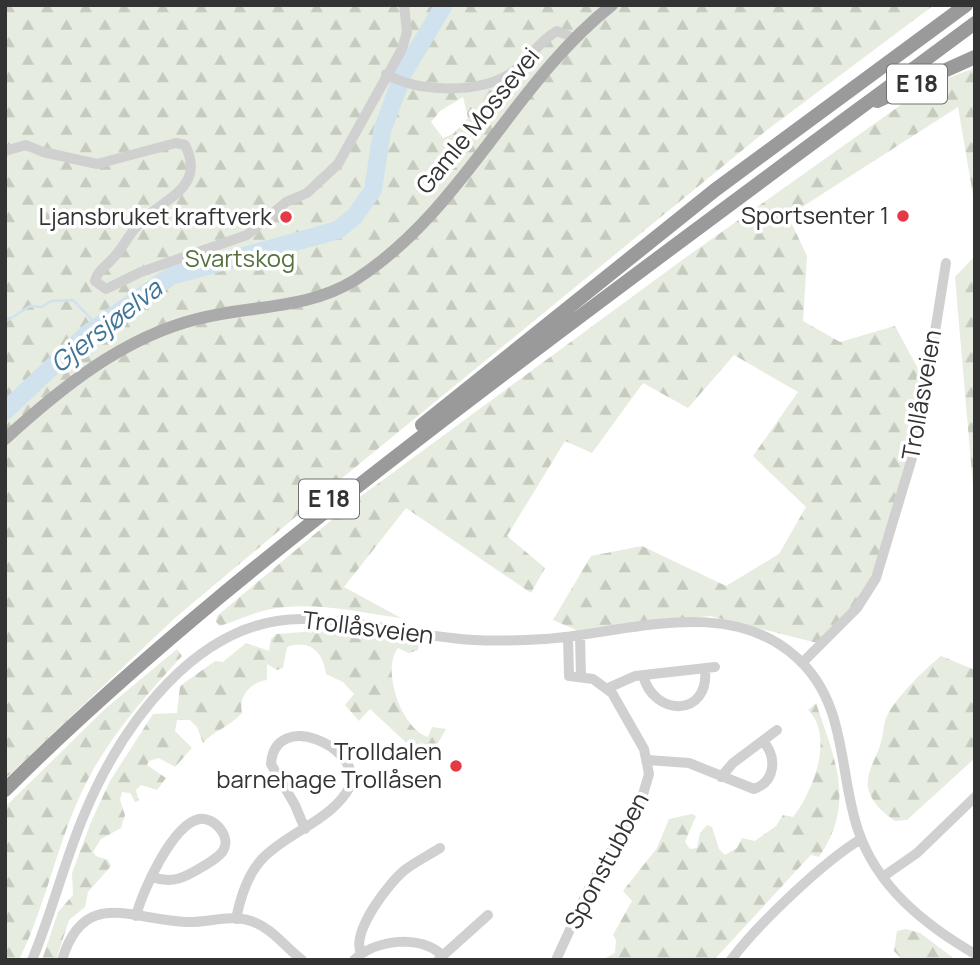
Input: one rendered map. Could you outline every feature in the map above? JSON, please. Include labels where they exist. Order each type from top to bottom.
[{"type":"highway","name":"E 18","points":[[5,779],[162,635],[283,534],[716,190],[966,5]]},
{"type":"highway","name":"E 18","points":[[5,790],[167,641],[289,539],[603,297],[975,23]]},
{"type":"highway","name":"E 18","points":[[859,108],[975,57]]},
{"type":"main road","name":"Gamle Mossevei","points":[[5,439],[69,384],[112,356],[151,336],[196,319],[310,299],[356,279],[402,241],[463,178],[574,38],[612,5]]},
{"type":"street","points":[[5,151],[26,145],[43,152],[97,164],[176,143],[185,145],[191,158],[186,186],[137,225],[115,257],[101,269],[95,281],[106,289],[141,272],[247,235],[286,202],[307,193],[338,164],[390,77],[405,42],[404,5]]},
{"type":"street","points":[[390,77],[408,85],[465,87],[491,82],[519,67],[557,31],[574,38]]},
{"type":"street","name":"Trollåsveien","points":[[802,663],[857,608],[876,578],[918,438],[946,263]]},
{"type":"street","name":"Trollåsveien","points":[[32,960],[84,815],[114,755],[135,723],[172,681],[225,638],[263,623],[306,619],[468,640],[568,637],[685,622],[718,623],[759,634],[802,663],[821,688],[835,718],[861,839],[884,876],[921,919],[975,954]]},
{"type":"street","points":[[580,635],[581,677]]},
{"type":"street","points":[[568,637],[569,676],[593,678],[608,688],[621,680],[643,675],[710,668],[699,697],[691,704],[682,706],[668,705],[654,696],[643,675]]},
{"type":"street","name":"Sponstubben","points":[[556,960],[589,888],[641,801],[648,781],[648,760],[624,711],[608,688]]},
{"type":"street","points":[[721,777],[733,763],[777,730]]},
{"type":"street","points":[[236,919],[243,894],[260,861],[305,829],[342,799],[351,785],[349,764],[339,754],[309,737],[296,734],[281,742],[271,764],[295,805],[305,829]]},
{"type":"street","name":"Sponstubben","points":[[648,760],[689,762],[749,789],[762,785],[774,761],[771,750],[763,741]]},
{"type":"street","points":[[884,876],[917,853],[975,797]]},
{"type":"street","points":[[136,916],[152,877],[173,841],[193,821],[209,819],[223,834],[226,841],[223,851],[195,872],[173,881],[152,877]]},
{"type":"street","points":[[731,960],[752,936],[829,863],[861,839]]},
{"type":"street","points":[[440,848],[407,868],[396,880],[361,930],[358,957],[414,941],[431,946],[441,958],[488,915]]},
{"type":"street","points":[[62,960],[73,932],[86,919],[107,912],[195,923],[236,919],[262,925],[302,960]]},
{"type":"green space","name":"Svartskog","points":[[5,5],[934,5],[767,130],[330,488],[175,618],[5,779]],"holes":[[[463,97],[468,118],[453,134],[443,138],[431,122],[440,111]]]},
{"type":"green space","points":[[975,68],[975,207],[958,107],[788,216],[807,256],[803,321],[840,342],[895,326],[923,378],[916,448],[863,599],[817,643],[710,616],[581,632],[553,620],[591,556],[642,546],[726,586],[779,554],[806,507],[753,456],[798,392],[734,355],[688,408],[643,383],[592,453],[565,441],[507,536],[545,568],[531,593],[406,508],[344,587],[401,618],[334,608],[299,606],[266,610],[220,626],[216,622],[217,616],[353,502],[685,258],[929,85]]},
{"type":"green space","points":[[975,256],[975,509],[955,277]]},
{"type":"green space","points":[[317,631],[419,643],[418,650],[409,653],[398,648],[393,658],[392,670],[396,697],[402,711],[418,732],[428,737],[432,727],[446,729],[427,762],[370,709],[359,721],[345,705],[354,694],[343,682],[326,674],[322,659],[314,649],[302,645],[287,647],[283,668],[277,670],[267,664],[267,680],[247,691],[242,701],[242,713],[203,743],[197,727],[190,720],[177,720],[175,731],[192,748],[175,767],[159,758],[149,761],[147,765],[166,778],[157,790],[141,785],[136,790],[139,801],[135,802],[130,793],[122,792],[120,800],[125,815],[121,828],[101,839],[93,852],[96,856],[108,860],[111,866],[88,892],[85,907],[69,920],[56,960],[42,960],[58,912],[73,895],[72,873],[91,822],[110,781],[153,714],[177,713],[180,686],[215,661],[223,662],[246,643],[269,651],[271,639],[276,634]]},
{"type":"green space","points":[[177,649],[182,656],[123,725],[93,770],[71,816],[19,960],[5,960],[5,807],[105,709]]},
{"type":"green space","points":[[941,656],[975,670],[975,758],[907,820],[895,821],[872,798],[868,787],[869,774],[891,708],[911,684]]},
{"type":"green space","points":[[816,703],[835,763],[839,800],[837,818],[819,857],[811,855],[714,960],[602,960],[615,953],[616,940],[613,935],[632,901],[623,891],[657,848],[669,819],[692,814],[696,816],[685,842],[690,849],[697,848],[700,833],[707,825],[712,827],[719,849],[725,855],[737,848],[742,838],[755,841],[776,826],[783,815],[793,817],[808,793],[818,764],[820,734],[816,721],[808,710]]},
{"type":"green space","points":[[906,929],[920,933],[956,960],[903,960],[894,951],[897,931]]},
{"type":"waterway","name":"Gjersjøelva","points":[[5,411],[87,334],[171,276],[338,230],[355,216],[373,190],[382,131],[404,72],[444,5]]},
{"type":"waterway","points":[[5,233],[5,238]]},
{"type":"waterway","points":[[5,322],[30,306],[42,307],[51,301],[73,300],[98,326]]},
{"type":"place","name":"Sportsenter 1","points":[[903,216]]},
{"type":"place","name":"Ljansbruket kraftverk","points":[[286,217]]},
{"type":"place","name":"Trolldalen barnehage Trollåsen","points":[[456,766]]}]
